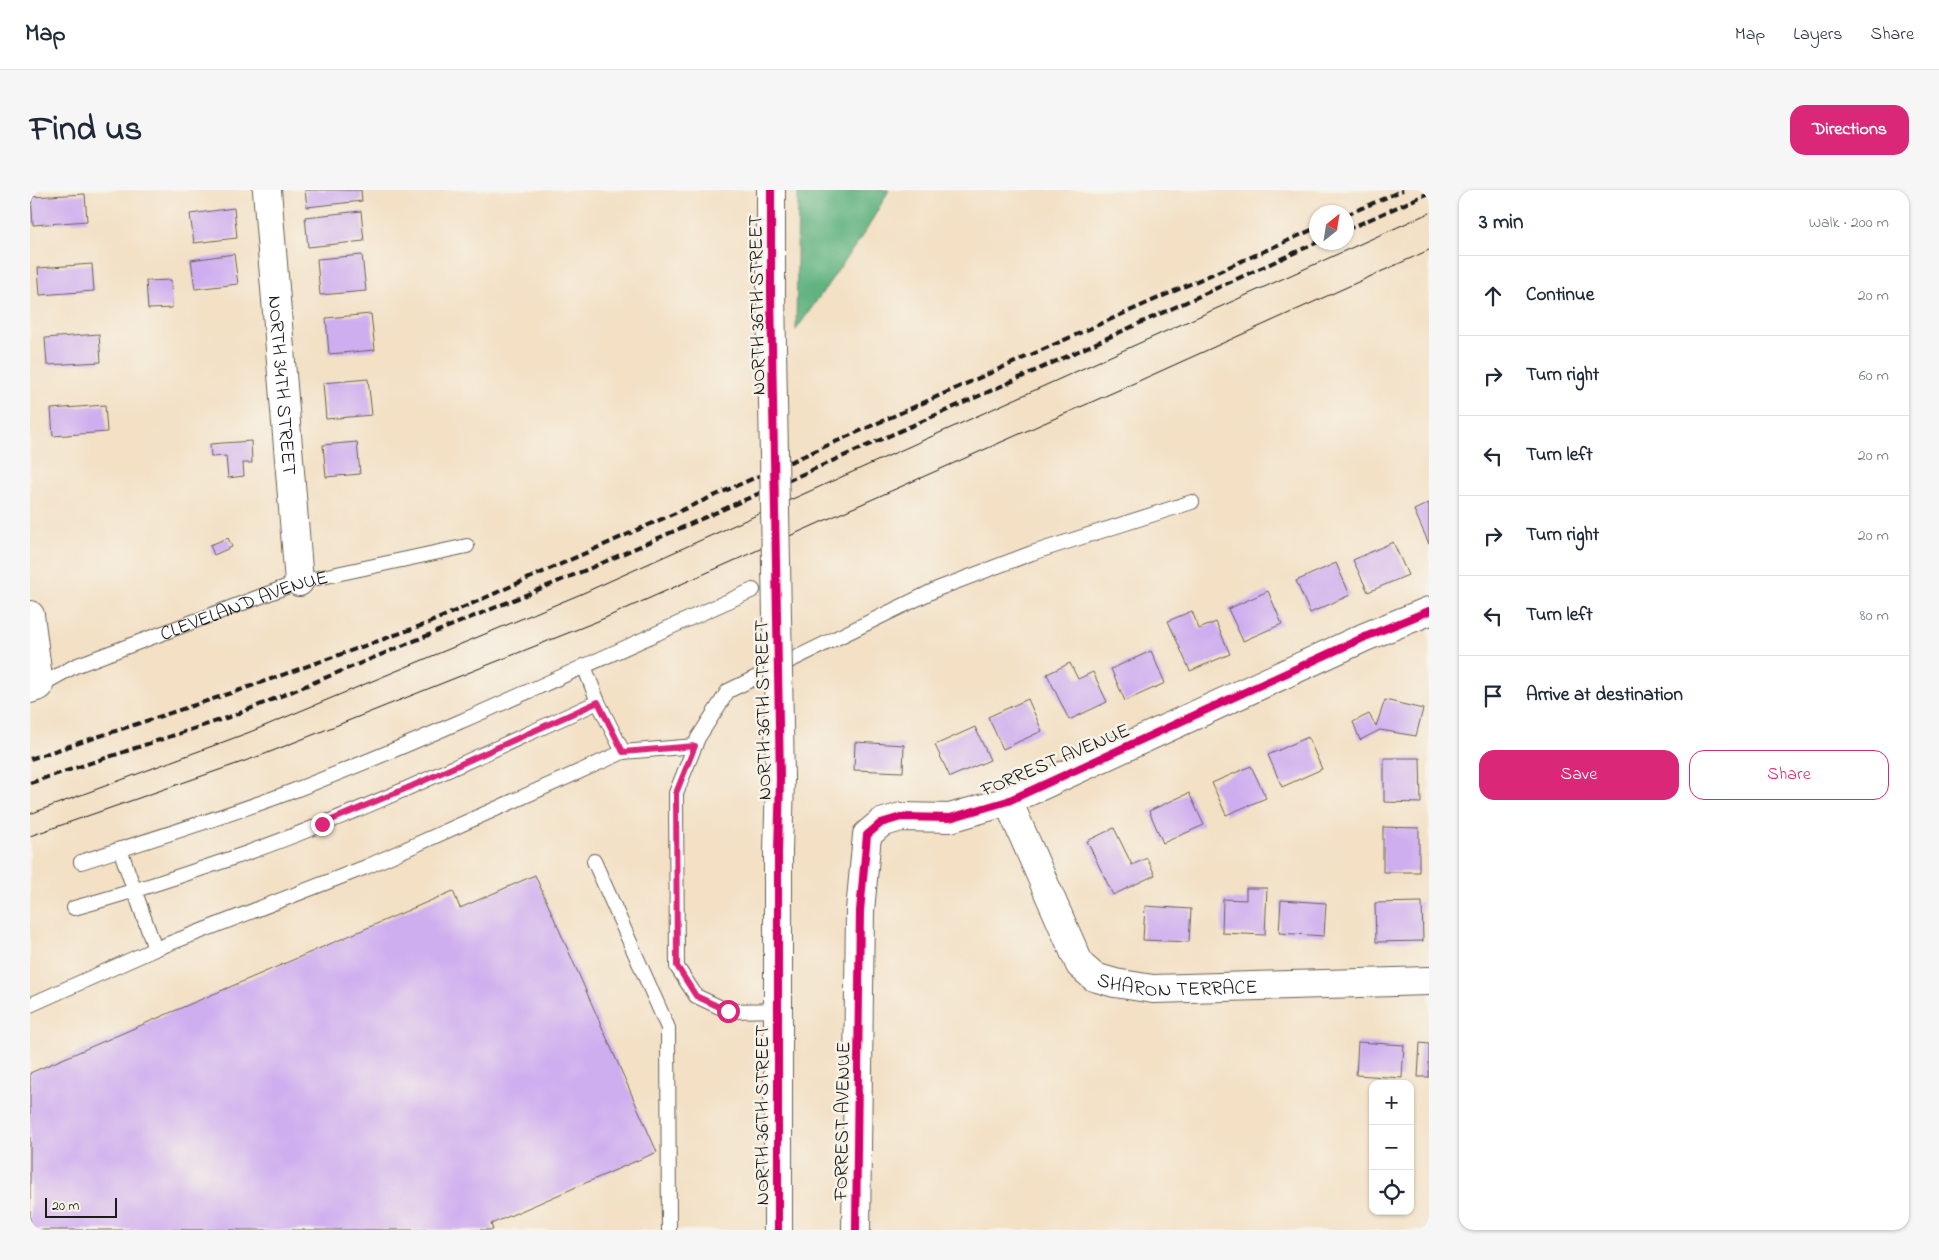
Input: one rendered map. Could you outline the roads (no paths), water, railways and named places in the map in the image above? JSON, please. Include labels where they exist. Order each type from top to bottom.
[{"type":"street","name":"NORTH 34TH STREET","points":[[267,190],[299,582]]},
{"type":"street","name":"NORTH 36TH STREET","points":[[771,190],[771,294],[780,779],[778,1230]]},
{"type":"street","name":"FORREST AVENUE","points":[[856,1230],[860,911],[867,835],[881,823],[901,817],[950,818],[1008,801],[1365,637],[1429,611]]},
{"type":"street","points":[[30,615],[34,687]]},
{"type":"street","name":"SHARON TERRACE","points":[[1008,801],[1080,965],[1094,977],[1115,983],[1153,989],[1429,981]]},
{"type":"lane","points":[[778,1010],[728,1011],[696,996],[677,966],[676,793],[698,738],[728,692],[802,654],[946,586],[1032,553],[1192,502]]},
{"type":"lane","name":"CLEVELAND AVENUE","points":[[34,687],[75,666],[299,582],[467,546]]},
{"type":"lane","points":[[81,862],[221,817],[407,745],[753,590]]},
{"type":"lane","points":[[584,666],[598,702],[623,752]]},
{"type":"lane","points":[[74,908],[135,891],[249,852],[322,824],[412,786],[598,702]]},
{"type":"lane","points":[[30,1005],[155,949],[366,866],[623,752],[695,746]]},
{"type":"lane","points":[[120,849],[155,949]]},
{"type":"lane","points":[[594,861],[668,1028],[669,1230]]},
{"type":"tram line","points":[[30,814],[250,732],[581,594],[1429,213]]},
{"type":"tram line","points":[[30,836],[265,754],[598,621],[1429,250]]},
{"type":"railway","points":[[1354,211],[1403,190]]},
{"type":"railway","points":[[1354,226],[1429,193]]},
{"type":"railway","points":[[30,759],[240,690],[426,624],[1309,231]]},
{"type":"railway","points":[[30,783],[235,715],[593,567],[1006,384],[1309,246]]}]
